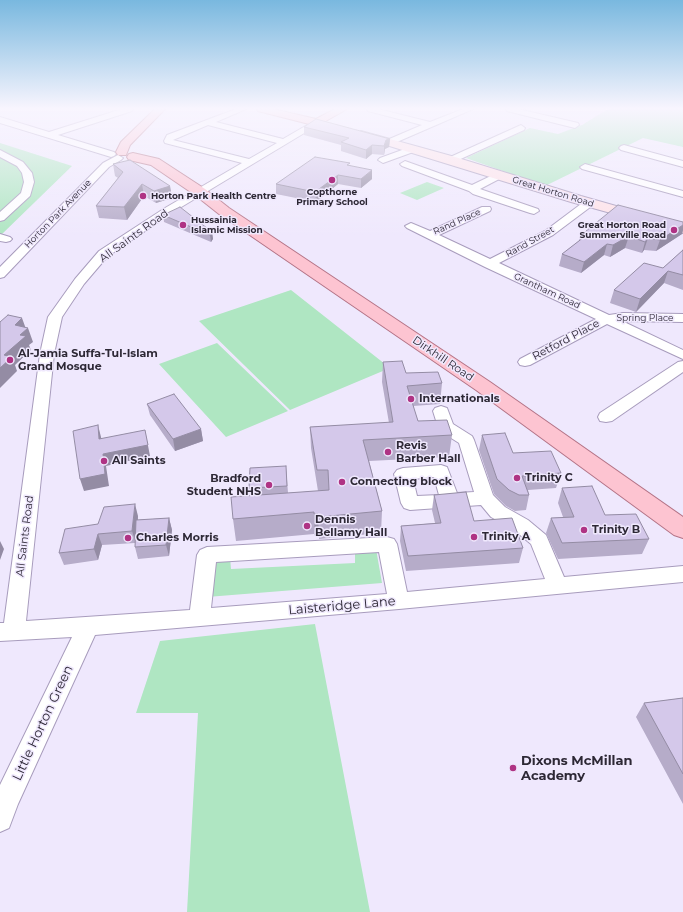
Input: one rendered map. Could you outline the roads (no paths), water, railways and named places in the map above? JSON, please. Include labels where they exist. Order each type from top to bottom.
[{"type":"main road","points":[[122,155],[127,152]]},
{"type":"main road","name":"Dirkhill Road","points":[[122,155],[155,162],[200,192],[230,215],[483,386],[683,530]]},
{"type":"street","points":[[109,152],[122,155]]},
{"type":"street","points":[[209,152],[249,162]]},
{"type":"street","name":"All Saints Road","points":[[7,632],[47,354],[55,317],[78,282],[103,254],[169,210],[267,152]]},
{"type":"street","points":[[383,160],[406,152]]},
{"type":"street","name":"Great Horton Road","points":[[422,152],[589,203],[683,229]]},
{"type":"street","points":[[451,160],[469,152]]},
{"type":"street","points":[[637,152],[683,164]]},
{"type":"street","points":[[0,153],[20,164],[27,173],[29,182],[26,194],[0,218]]},
{"type":"street","name":"Horton Park Avenue","points":[[0,274],[101,169],[122,155]]},
{"type":"street","points":[[405,164],[473,189],[477,192],[534,211]]},
{"type":"street","points":[[585,168],[683,194]]},
{"type":"street","points":[[473,189],[500,176]]},
{"type":"street","name":"Rand Street","points":[[489,264],[549,233],[589,203]]},
{"type":"street","name":"Rand Place","points":[[429,235],[486,209]]},
{"type":"street","name":"Grantham Road","points":[[411,226],[683,355]]},
{"type":"street","name":"Spring Place","points":[[606,319],[623,317],[683,318]]},
{"type":"street","name":"Retford Place","points":[[525,362],[606,319]]},
{"type":"street","points":[[606,417],[683,365]]},
{"type":"street","points":[[441,411],[446,427],[466,440],[485,498],[498,512],[521,525],[539,540],[557,586]]},
{"type":"street","points":[[450,500],[441,472],[403,474],[410,502],[425,507],[450,500],[485,498]]},
{"type":"street","points":[[199,618],[208,555],[387,544],[399,601]]},
{"type":"street","name":"Laisteridge Lane","points":[[7,632],[88,627],[399,601],[683,574]]},
{"type":"street","name":"Little Horton Green","points":[[0,820],[6,801],[88,627]]},
{"type":"place","name":"Copthorne Primary School","points":[[332,180]]},
{"type":"place","name":"Horton Park Health Centre","points":[[143,196]]},
{"type":"place","name":"Hussainia Islamic Mission","points":[[183,225]]},
{"type":"place","name":"Great Horton Road Summerville Road","points":[[674,230]]},
{"type":"place","name":"Al-Jamia Suffa-Tul-Islam Grand Mosque","points":[[10,360]]},
{"type":"place","name":"Internationals","points":[[411,399]]},
{"type":"place","name":"Revis Barber Hall","points":[[388,452]]},
{"type":"place","name":"All Saints","points":[[104,461]]},
{"type":"place","name":"Trinity C","points":[[517,478]]},
{"type":"place","name":"Connecting block","points":[[342,482]]},
{"type":"place","name":"Bradford Student NHS","points":[[269,485]]},
{"type":"place","name":"Dennis Bellamy Hall","points":[[307,526]]},
{"type":"place","name":"Trinity B","points":[[584,530]]},
{"type":"place","name":"Trinity A","points":[[474,537]]},
{"type":"place","name":"Charles Morris","points":[[128,538]]},
{"type":"place","name":"Dixons McMillan Academy","points":[[513,768]]}]
